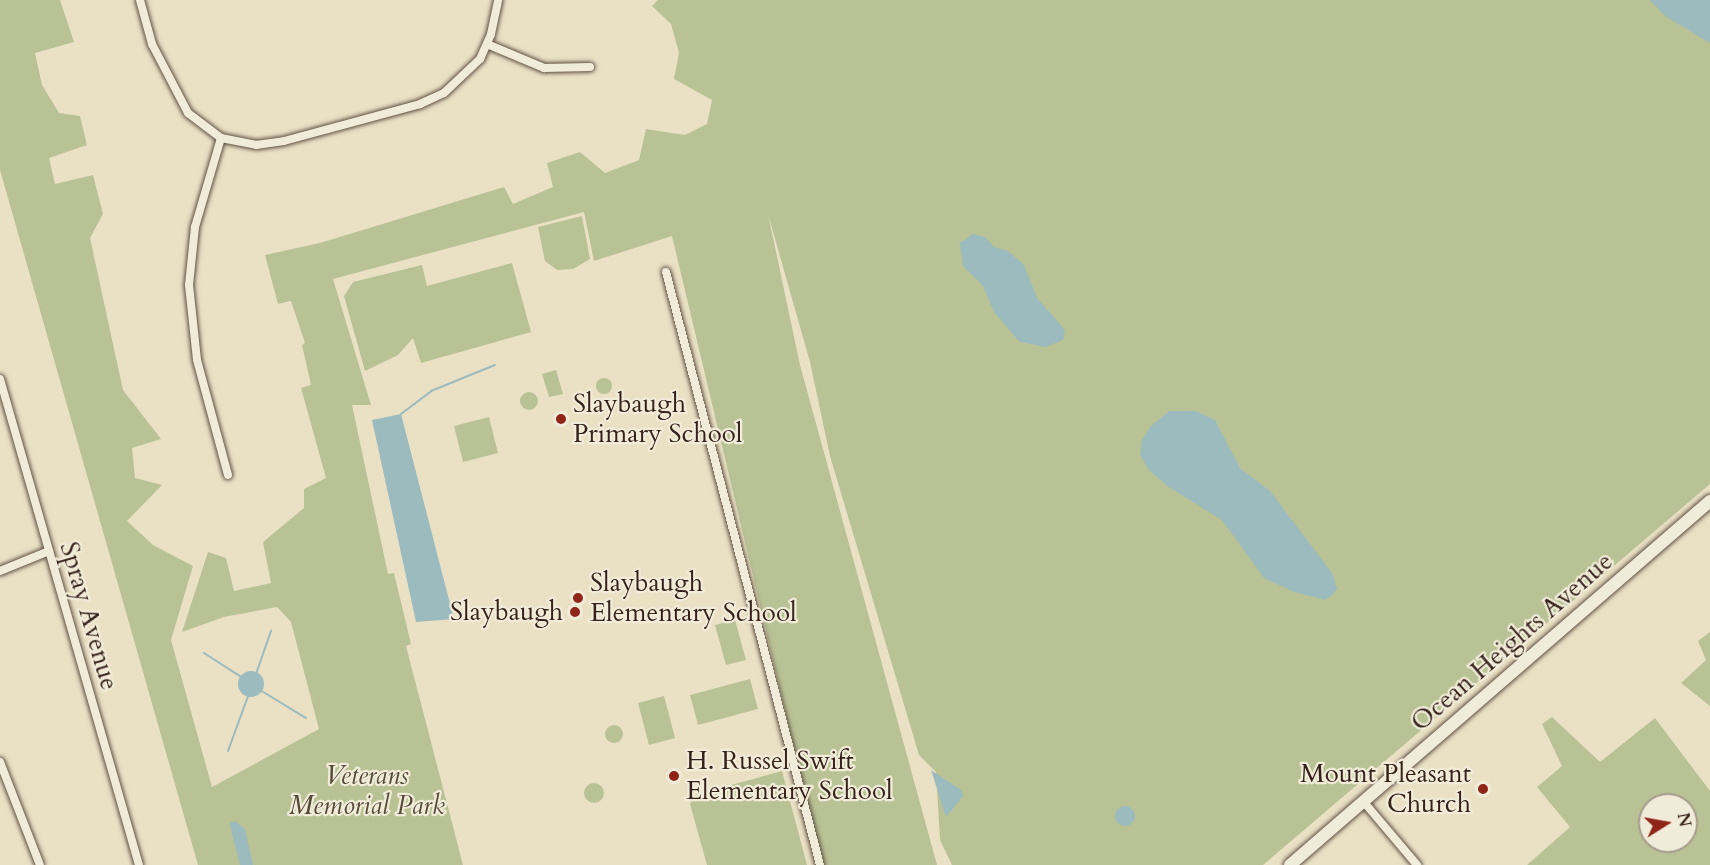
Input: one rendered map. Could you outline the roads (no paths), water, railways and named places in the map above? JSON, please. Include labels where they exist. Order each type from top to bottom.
[{"type":"main road","name":"Ocean Heights Avenue","points":[[1290,865],[1710,501]]},
{"type":"street","points":[[140,0],[152,44],[178,100],[195,121],[221,138],[242,144],[268,145],[420,104],[454,85],[478,62],[487,44],[498,0]]},
{"type":"street","points":[[487,44],[544,68],[590,67]]},
{"type":"street","points":[[221,138],[197,217],[189,285],[197,360],[228,475]]},
{"type":"street","points":[[666,272],[820,865]]},
{"type":"street","name":"Spray Avenue","points":[[0,379],[139,865]]},
{"type":"street","points":[[0,571],[49,551]]},
{"type":"street","points":[[0,762],[40,865]]},
{"type":"street","points":[[1363,801],[1417,865]]},
{"type":"water","points":[[1650,0],[1710,0],[1710,43],[1665,16]]},
{"type":"water","points":[[973,234],[985,237],[994,247],[1008,251],[1024,265],[1037,298],[1065,330],[1063,340],[1046,347],[1020,342],[994,312],[983,286],[963,266],[960,243]]},
{"type":"water","points":[[1169,411],[1196,411],[1215,420],[1240,468],[1270,491],[1332,573],[1337,589],[1332,595],[1325,600],[1294,592],[1264,578],[1222,520],[1167,486],[1148,469],[1140,455],[1142,440],[1151,426]]},
{"type":"water","points":[[401,414],[454,619],[416,622],[372,420]]},
{"type":"water","points":[[251,671],[260,675],[264,684],[260,693],[251,697],[242,693],[238,684],[242,675]]},
{"type":"water","points":[[931,770],[961,790],[963,796],[946,817]]},
{"type":"water","points":[[1125,806],[1132,809],[1135,816],[1132,823],[1125,826],[1118,823],[1115,816],[1118,809]]},
{"type":"water","points":[[235,821],[245,829],[253,865],[240,865],[230,823]]},
{"type":"waterway","points":[[401,414],[431,391],[495,365]]},
{"type":"waterway","points":[[454,619],[465,620]]},
{"type":"waterway","points":[[256,674],[271,631]]},
{"type":"waterway","points":[[204,653],[243,678]]},
{"type":"waterway","points":[[260,690],[306,718]]},
{"type":"waterway","points":[[228,751],[248,696]]},
{"type":"place","name":"Slaybaugh Primary School","points":[[561,419]]},
{"type":"place","name":"Slaybaugh Elementary School","points":[[578,598]]},
{"type":"place","name":"Slaybaugh","points":[[575,612]]},
{"type":"place","name":"H. Russel Swift Elementary School","points":[[674,776]]},
{"type":"place","name":"Mount Pleasant Church","points":[[1483,789]]},
{"type":"park label","name":"Veterans Memorial Park","points":[[367,791]]}]
